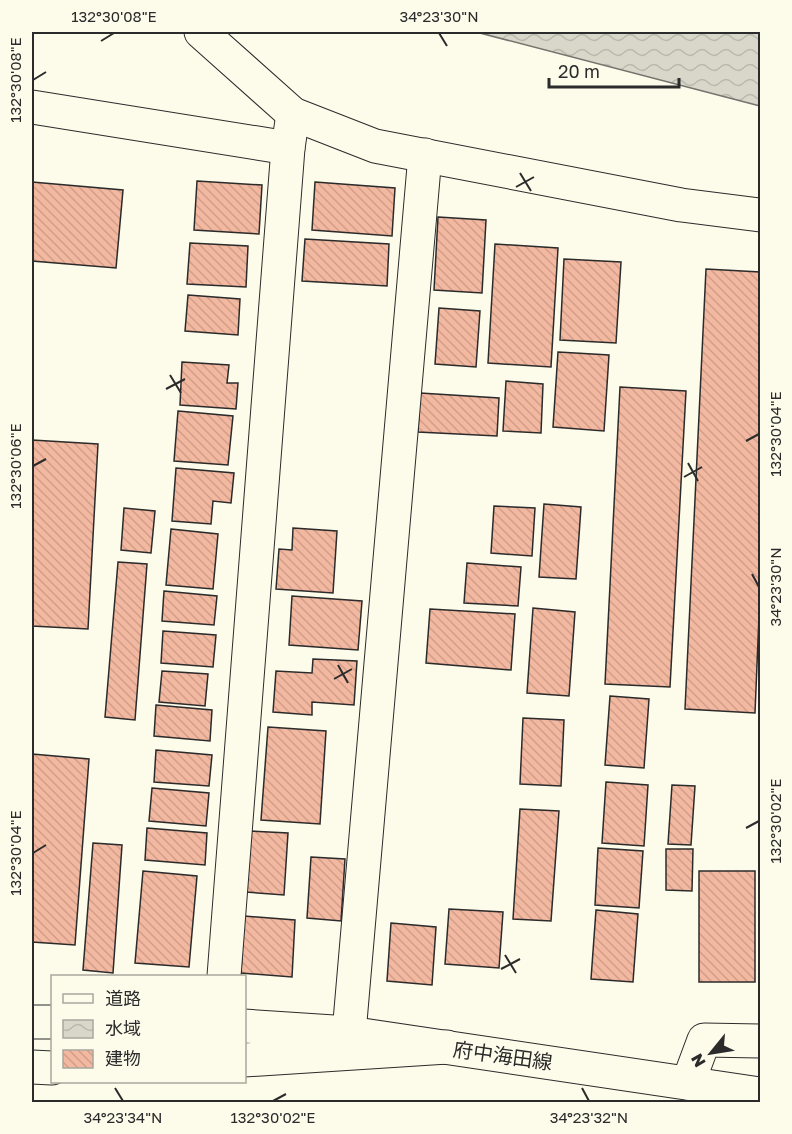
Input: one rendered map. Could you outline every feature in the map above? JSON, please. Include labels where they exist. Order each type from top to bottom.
[{"type":"main road","points":[[201,32],[292,114],[375,146],[681,205],[760,214]]},
{"type":"main road","points":[[32,107],[288,148]]},
{"type":"main road","points":[[224,975],[292,114]]},
{"type":"main road","points":[[349,1033],[425,156]]},
{"type":"main road","points":[[32,1022],[51,1022]]},
{"type":"main road","name":"府中海田線","points":[[246,1026],[349,1033],[760,1094]]},
{"type":"main road","points":[[688,1083],[704,1040],[760,1041]]},
{"type":"main road","points":[[246,1060],[447,1047]]},
{"type":"main road","points":[[32,1067],[51,1068]]},
{"type":"water","points":[[476,32],[760,32],[760,106]]},
{"type":"building","points":[[197,181],[262,185],[259,234],[194,230]]},
{"type":"building","points":[[32,182],[123,190],[116,268],[32,261]]},
{"type":"building","points":[[315,182],[395,188],[392,236],[312,230]]},
{"type":"building","points":[[438,217],[486,220],[482,293],[434,290]]},
{"type":"building","points":[[305,239],[389,244],[387,286],[302,281]]},
{"type":"building","points":[[190,243],[248,246],[246,287],[187,284]]},
{"type":"building","points":[[495,244],[558,248],[551,367],[488,363]]},
{"type":"building","points":[[564,259],[621,262],[616,343],[560,340]]},
{"type":"building","points":[[706,269],[760,272],[760,592],[755,713],[685,709]]},
{"type":"building","points":[[188,295],[240,299],[238,335],[185,331]]},
{"type":"building","points":[[439,308],[480,311],[476,367],[435,364]]},
{"type":"building","points":[[558,352],[609,355],[604,431],[553,427]]},
{"type":"building","points":[[182,362],[229,365],[227,383],[238,383],[236,409],[180,405]]},
{"type":"building","points":[[506,381],[543,384],[541,433],[503,431]]},
{"type":"building","points":[[620,387],[686,391],[670,687],[605,684]]},
{"type":"building","points":[[420,393],[499,398],[497,436],[418,432]]},
{"type":"building","points":[[178,411],[233,416],[228,465],[174,461]]},
{"type":"building","points":[[32,440],[98,444],[88,629],[32,626]]},
{"type":"building","points":[[176,468],[234,473],[231,503],[213,501],[211,524],[172,521]]},
{"type":"building","points":[[544,504],[581,507],[576,579],[539,577]]},
{"type":"building","points":[[494,506],[535,508],[532,556],[491,553]]},
{"type":"building","points":[[124,508],[155,511],[151,553],[121,550]]},
{"type":"building","points":[[293,528],[337,531],[333,593],[276,589],[279,549],[292,550]]},
{"type":"building","points":[[171,529],[218,534],[213,589],[166,585]]},
{"type":"building","points":[[118,562],[147,564],[135,720],[105,717]]},
{"type":"building","points":[[467,563],[521,567],[518,606],[464,603]]},
{"type":"building","points":[[164,591],[217,596],[214,625],[162,621]]},
{"type":"building","points":[[292,596],[362,601],[358,650],[289,645]]},
{"type":"building","points":[[533,608],[575,612],[569,696],[527,693]]},
{"type":"building","points":[[430,609],[515,614],[511,670],[426,663]]},
{"type":"building","points":[[163,631],[216,635],[213,667],[161,663]]},
{"type":"building","points":[[313,659],[357,661],[354,705],[312,702],[312,715],[273,712],[276,671],[312,673]]},
{"type":"building","points":[[162,671],[208,674],[205,706],[159,702]]},
{"type":"building","points":[[610,696],[649,699],[644,768],[605,765]]},
{"type":"building","points":[[156,705],[212,710],[210,741],[154,736]]},
{"type":"building","points":[[523,718],[564,720],[561,786],[520,784]]},
{"type":"building","points":[[268,727],[326,731],[320,824],[261,820]]},
{"type":"building","points":[[156,750],[212,755],[209,786],[154,782]]},
{"type":"building","points":[[32,754],[89,759],[75,945],[32,942]]},
{"type":"building","points":[[606,782],[648,785],[644,846],[602,843]]},
{"type":"building","points":[[672,785],[695,786],[691,845],[668,844]]},
{"type":"building","points":[[152,788],[209,793],[206,826],[149,821]]},
{"type":"building","points":[[520,809],[559,811],[551,921],[513,919]]},
{"type":"building","points":[[147,828],[207,833],[205,865],[145,860]]},
{"type":"building","points":[[250,831],[288,833],[284,895],[246,892]]},
{"type":"building","points":[[93,843],[122,845],[113,973],[83,970]]},
{"type":"building","points":[[598,848],[643,851],[639,908],[595,905]]},
{"type":"building","points":[[666,849],[693,849],[692,891],[666,890]]},
{"type":"building","points":[[311,857],[345,859],[341,921],[307,918]]},
{"type":"building","points":[[143,871],[197,876],[189,967],[135,963]]},
{"type":"building","points":[[699,871],[755,871],[755,982],[699,982]]},
{"type":"building","points":[[449,909],[503,912],[499,968],[445,964]]},
{"type":"building","points":[[596,910],[638,914],[633,982],[591,979]]},
{"type":"building","points":[[244,916],[295,920],[292,977],[241,973]]},
{"type":"building","points":[[391,923],[436,927],[432,985],[387,981]]}]
